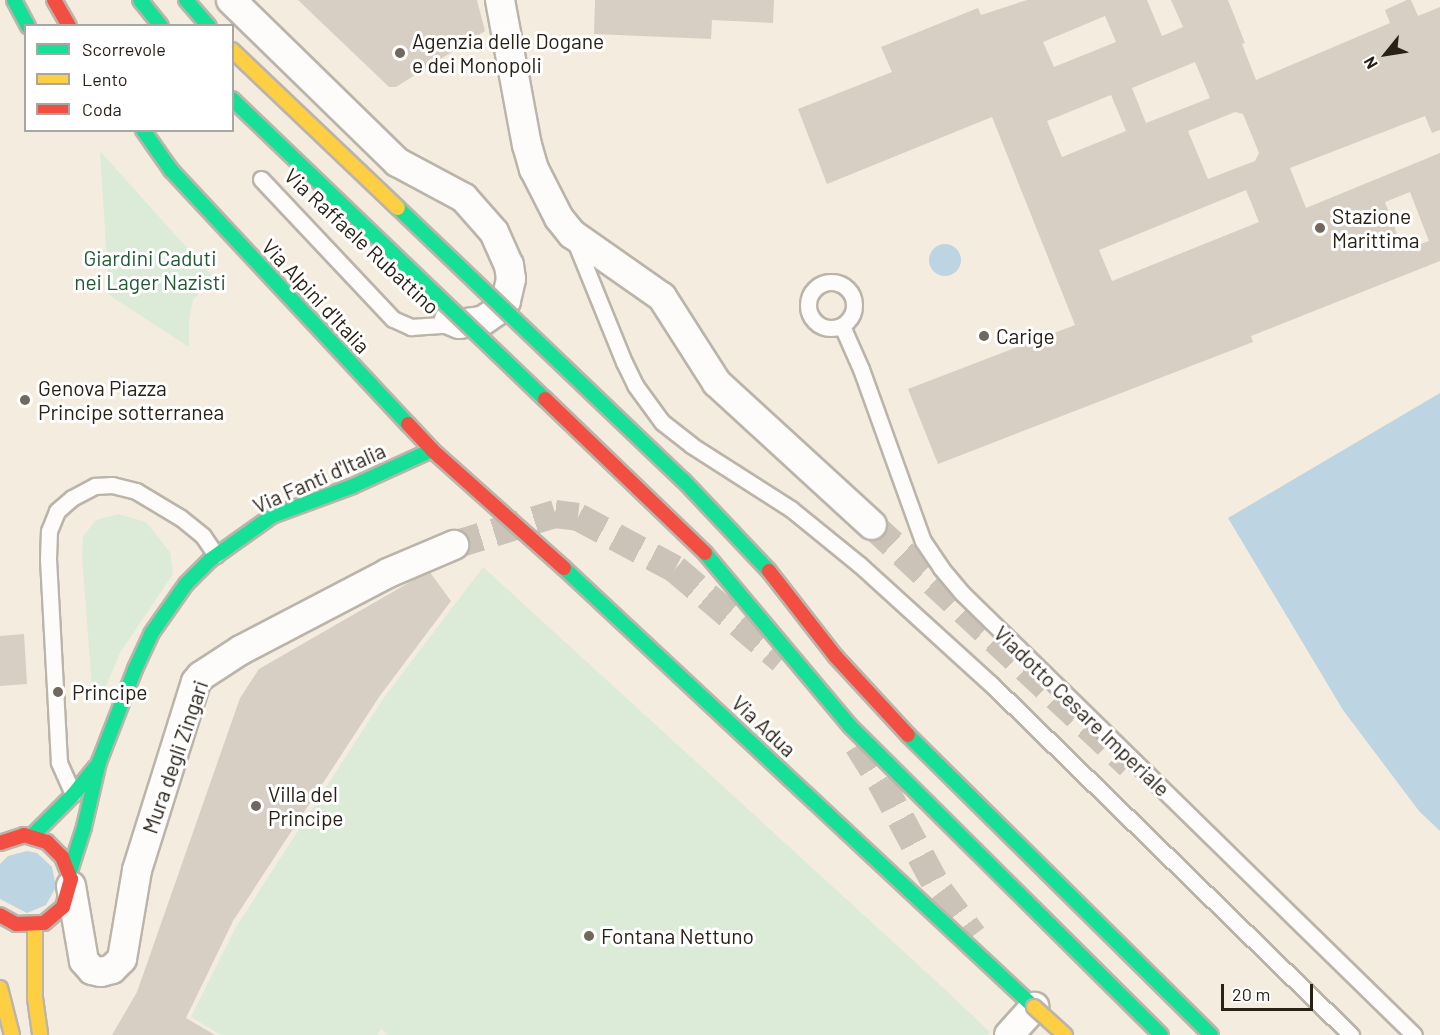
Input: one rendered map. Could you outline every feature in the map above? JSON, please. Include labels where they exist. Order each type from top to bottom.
[{"type":"main road","points":[[14,0],[27,24]]},
{"type":"main road","points":[[54,0],[68,24]]},
{"type":"main road","points":[[140,0],[159,24]]},
{"type":"main road","points":[[186,0],[207,24]]},
{"type":"main road","points":[[234,52],[691,488],[741,539],[792,599],[836,657],[900,727],[1211,1035]]},
{"type":"main road","points":[[234,101],[699,546],[740,591],[799,667],[850,726],[1161,1035]]},
{"type":"main road","name":"Via Alpini d'Italia","points":[[144,132],[171,170],[432,450]]},
{"type":"main road","name":"Via Alpini d'Italia","points":[[130,137],[171,170]]},
{"type":"main road","name":"Via Fanti d'Italia","points":[[35,926],[56,916],[68,899],[70,878],[99,762],[151,634],[186,584],[216,555],[272,516],[353,486],[432,450]]},
{"type":"main road","name":"Via Adua","points":[[432,450],[512,520],[1065,1035]]},
{"type":"main road","name":"Via Fanti d'Italia","points":[[32,836],[74,795],[99,762]]},
{"type":"main road","points":[[0,843],[11,832],[32,836],[53,847],[70,878]]},
{"type":"main road","points":[[0,915],[16,924],[35,926],[35,998],[40,1035]]},
{"type":"main road","points":[[0,988],[1,1004],[12,1035]]},
{"type":"street","points":[[129,0],[147,24]]},
{"type":"street","name":"Via Raffaele Rubattino","points":[[231,0],[397,162],[464,198],[494,232],[509,265],[510,293],[506,301],[490,317],[472,324],[459,324],[443,317],[234,120]]},
{"type":"street","points":[[500,0],[527,145],[534,170],[546,196],[572,234],[662,297],[717,382],[872,525]]},
{"type":"street","name":"Mura degli Zingari","points":[[70,878],[84,961],[92,970],[101,972],[112,969],[122,959],[136,870],[196,682],[201,676],[241,650],[388,573],[454,545]]},
{"type":"street","points":[[1009,1035],[1034,1007]]},
{"type":"lane","points":[[261,179],[393,319],[403,326],[411,327],[459,324]]},
{"type":"lane","points":[[572,234],[624,362],[636,385],[662,422],[691,445],[791,509],[860,564],[991,684],[1351,1035]]},
{"type":"lane","points":[[829,282],[837,283],[850,292],[854,307],[848,321],[842,326],[828,328],[821,326],[803,312],[814,289],[829,282]]},
{"type":"lane","name":"Viadotto Cesare Imperiale","points":[[842,326],[861,369],[923,541],[941,568],[962,593],[1414,1035]]},
{"type":"lane","points":[[74,795],[59,762],[48,559],[49,531],[57,511],[72,498],[95,486],[112,485],[136,491],[181,518],[203,536],[216,555]]},
{"type":"lane","points":[[1,1004],[35,998]]},
{"type":"green space","name":"Giardini Caduti nei Lager Nazisti","points":[[100,151],[213,277],[193,300],[189,321],[189,347],[109,295]]},
{"type":"green space","points":[[118,514],[146,522],[170,552],[173,574],[120,653],[101,698],[92,687],[82,557],[83,536],[96,520]]},
{"type":"green space","points":[[483,567],[990,1032],[987,1035],[388,1035],[381,1029],[377,1035],[221,1035],[191,1017],[236,927],[383,699]]},
{"type":"water","points":[[945,244],[956,249],[961,260],[956,271],[945,276],[934,271],[929,260],[934,249]]},
{"type":"water","points":[[1440,393],[1440,831],[1419,811],[1343,710],[1228,518]]},
{"type":"water","points":[[27,851],[37,853],[52,867],[56,887],[46,905],[27,913],[0,899],[0,864],[8,856]]},
{"type":"building","points":[[298,0],[477,0],[485,31],[396,87],[389,87]]},
{"type":"building","points":[[595,0],[774,0],[773,23],[712,20],[711,39],[594,34]]},
{"type":"building","name":"Stazione Marittima","points":[[1027,0],[1147,0],[1162,36],[1183,27],[1171,0],[1228,0],[1245,43],[1242,44],[1256,80],[1390,23],[1385,10],[1407,0],[1411,0],[1418,16],[1440,7],[1440,130],[1432,133],[1425,116],[1290,168],[1306,208],[1440,153],[1440,261],[1251,336],[1253,342],[938,464],[908,389],[1075,325],[992,117],[827,184],[798,109],[892,72],[881,47],[978,8],[981,15]],"holes":[[[1105,16],[1116,42],[1054,67],[1043,42]],[[1195,62],[1210,98],[1146,123],[1132,88]],[[1111,95],[1126,131],[1062,157],[1047,121]],[[1235,112],[1243,114],[1259,153],[1255,161],[1208,179],[1188,131]],[[1246,190],[1259,222],[1112,281],[1099,250]],[[1410,192],[1429,241],[1403,250],[1385,202]]]},
{"type":"building","name":"Villa del Principe","points":[[429,571],[451,601],[379,697],[233,921],[186,1018],[215,1035],[112,1035],[137,992],[240,698],[259,669]]},
{"type":"building","points":[[24,634],[27,684],[0,686],[0,636]]},
{"type":"tunnel","points":[[454,545],[555,514],[578,517],[675,569],[782,660]]},
{"type":"tunnel","points":[[872,525],[1129,765]]},
{"type":"tunnel","points":[[858,745],[881,782],[940,892],[973,936]]},
{"type":"traffic: fast","points":[[14,0],[27,24]]},
{"type":"traffic: fast","points":[[140,0],[159,24]]},
{"type":"traffic: fast","points":[[186,0],[207,24]]},
{"type":"traffic: fast","points":[[234,101],[545,399]]},
{"type":"traffic: fast","points":[[144,132],[171,170],[408,424]]},
{"type":"traffic: fast","points":[[398,208],[683,480],[769,571]]},
{"type":"traffic: fast","points":[[70,871],[84,827],[99,762],[135,669],[151,634],[186,584],[210,560],[272,516],[353,486],[432,450]]},
{"type":"traffic: fast","points":[[705,553],[850,726],[1161,1035]]},
{"type":"traffic: fast","points":[[564,568],[1034,1007]]},
{"type":"traffic: fast","points":[[908,735],[1211,1035]]},
{"type":"traffic: fast","points":[[32,836],[73,795],[96,767]]},
{"type":"traffic: slow","points":[[234,52],[398,208]]},
{"type":"traffic: slow","points":[[35,925],[35,998],[40,1035]]},
{"type":"traffic: slow","points":[[0,988],[12,1035]]},
{"type":"traffic: slow","points":[[1034,1007],[1065,1035]]},
{"type":"traffic: jam","points":[[54,0],[68,24]]},
{"type":"traffic: jam","points":[[545,399],[705,553]]},
{"type":"traffic: jam","points":[[408,424],[432,450],[564,568]]},
{"type":"traffic: jam","points":[[769,571],[836,657],[908,735]]},
{"type":"traffic: jam","points":[[0,843],[24,835],[47,842],[62,857],[71,879],[63,907],[44,923],[16,924],[0,915]]},
{"type":"place","name":"Agenzia delle Dogane e dei Monopoli","points":[[400,53]]},
{"type":"place","name":"Stazione Marittima","points":[[1320,228]]},
{"type":"place","name":"Carige","points":[[984,336]]},
{"type":"place","name":"Genova Piazza Principe sotterranea","points":[[25,400]]},
{"type":"place","name":"Principe","points":[[58,692]]},
{"type":"place","name":"Villa del Principe","points":[[256,806]]},
{"type":"place","name":"Fontana Nettuno","points":[[589,936]]}]
